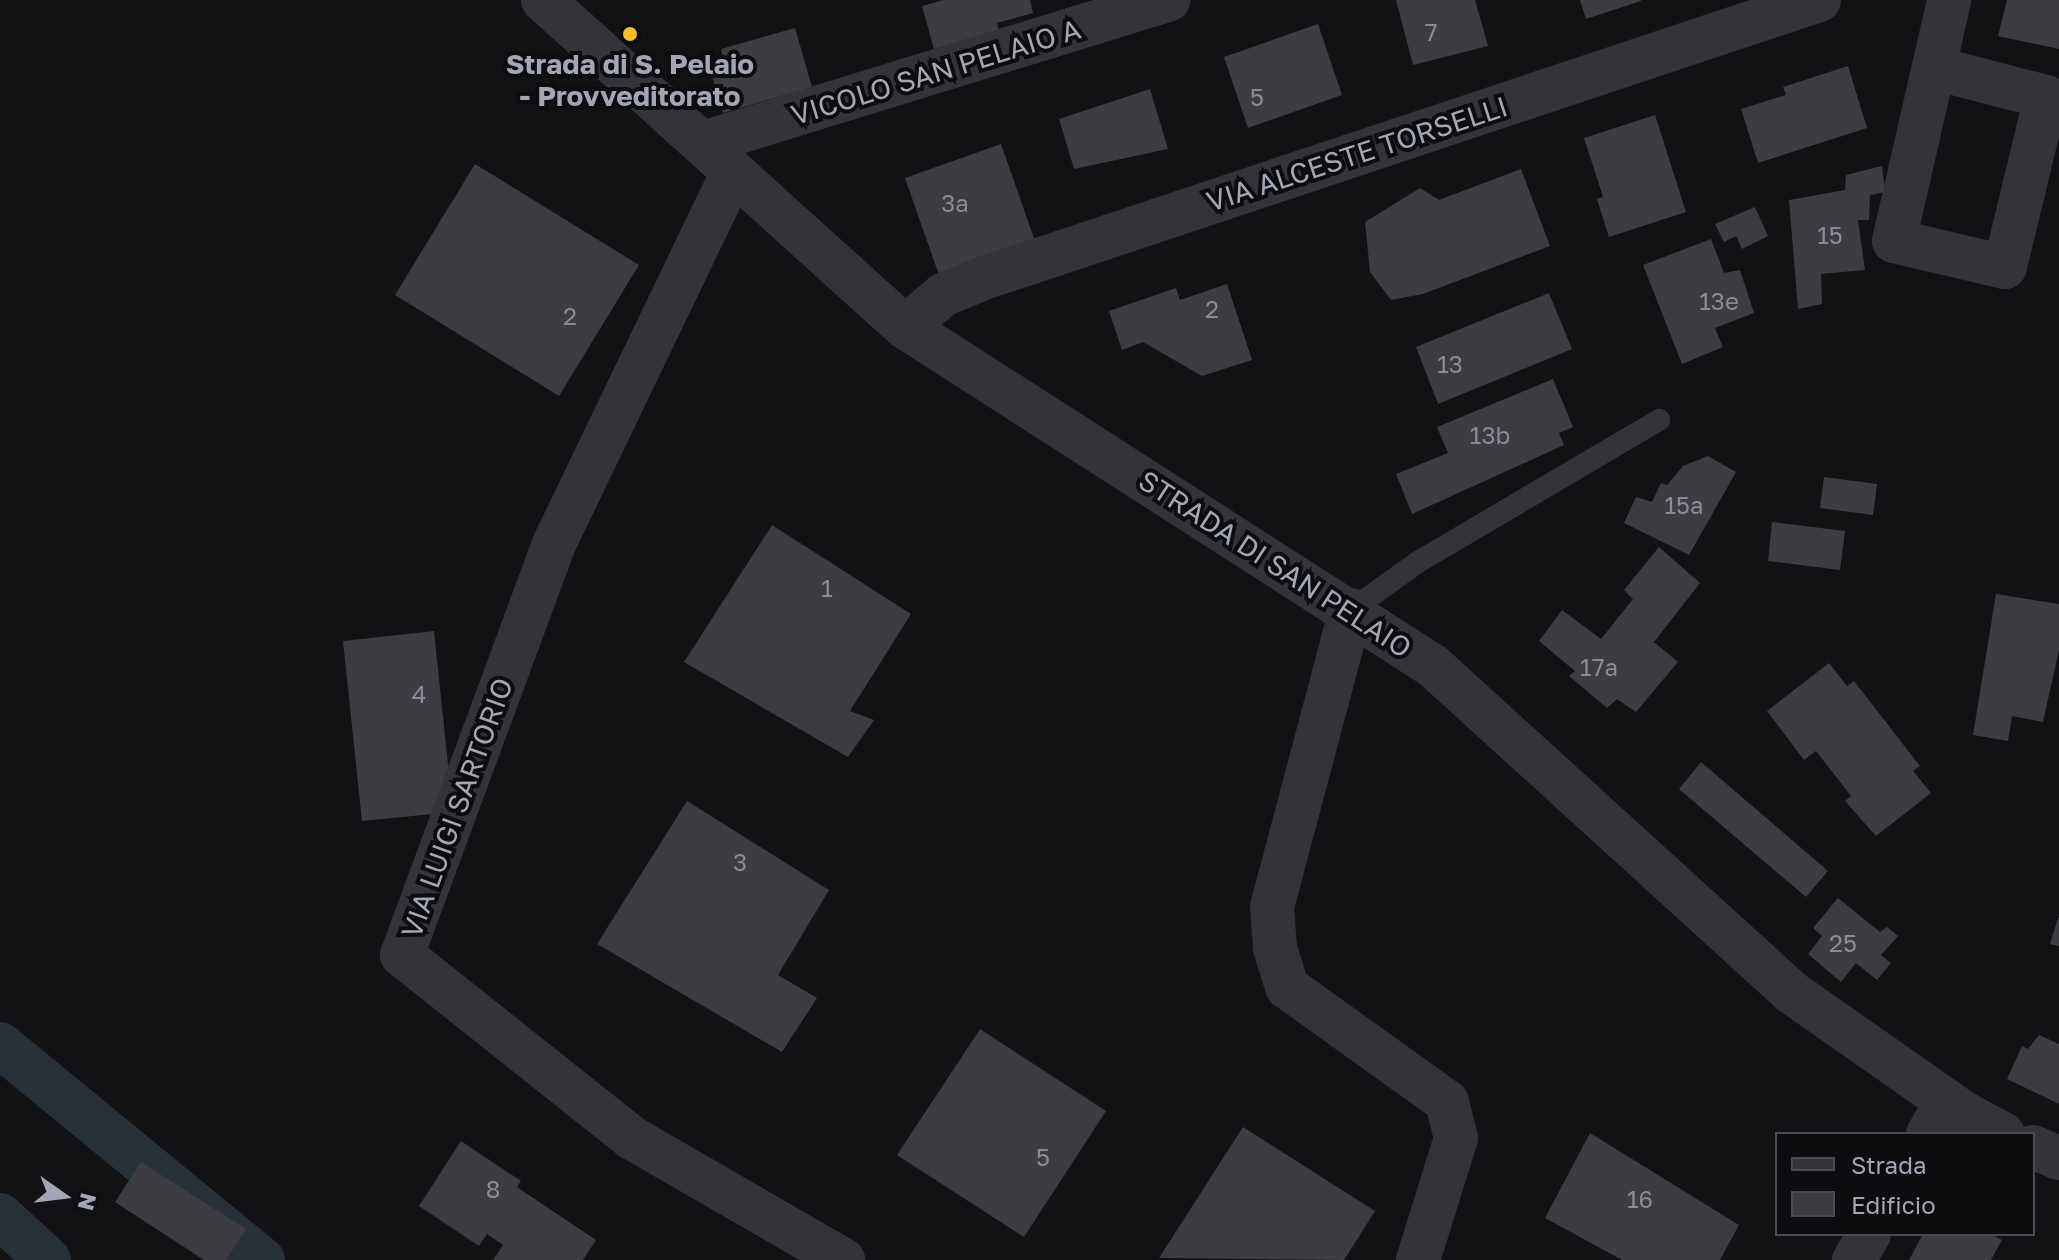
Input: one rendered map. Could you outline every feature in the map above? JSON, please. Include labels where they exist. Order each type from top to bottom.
[{"type":"street","name":"STRADA DI SAN PELAIO","points":[[543,0],[905,327],[1351,610],[1433,666],[1791,992],[1938,1118],[1995,1132]]},
{"type":"street","name":"VICOLO SAN PELAIO A","points":[[718,157],[1169,0]]},
{"type":"street","name":"VIA ALCESTE TORSELLI","points":[[905,327],[943,295],[984,278],[1819,0]]},
{"type":"street","points":[[1934,68],[2046,97],[2005,267],[1894,241],[1949,0]]},
{"type":"street","name":"VIA LUIGI SARTORIO","points":[[718,157],[554,544],[402,955],[632,1138],[843,1260]]},
{"type":"street","points":[[1351,610],[1272,907],[1275,948],[1287,987],[1447,1102],[1456,1138],[1418,1260]]},
{"type":"street","points":[[2035,1148],[2059,1158]]},
{"type":"street","points":[[1854,1260],[1868,1236]]},
{"type":"lane","points":[[1351,610],[1418,562],[1659,420]]},
{"type":"building","points":[[944,0],[1030,0],[1033,13],[997,23],[999,31],[934,49],[922,6]]},
{"type":"building","points":[[1396,0],[1475,0],[1488,46],[1413,65]]},
{"type":"building","points":[[1580,0],[1641,0],[1641,1],[1586,19]]},
{"type":"building","points":[[2007,0],[2059,0],[2059,49],[1998,36]]},
{"type":"building","points":[[1318,24],[1342,95],[1248,128],[1224,57]]},
{"type":"building","points":[[795,28],[812,87],[723,113],[710,68],[725,63],[721,49]]},
{"type":"building","points":[[1848,66],[1867,128],[1758,163],[1741,109],[1786,95],[1783,87]]},
{"type":"building","points":[[1150,89],[1168,149],[1074,169],[1059,119]]},
{"type":"building","points":[[1655,115],[1686,212],[1609,237],[1597,199],[1603,197],[1584,138]]},
{"type":"building","points":[[1001,144],[1035,241],[939,275],[905,178]]},
{"type":"building","points":[[475,164],[639,265],[559,396],[395,295]]},
{"type":"building","points":[[1882,166],[1885,192],[1870,195],[1869,220],[1858,220],[1865,270],[1821,274],[1822,304],[1798,309],[1789,200],[1845,190],[1846,175]]},
{"type":"building","points":[[1521,169],[1550,246],[1423,294],[1391,300],[1370,272],[1365,222],[1420,188],[1439,200]]},
{"type":"building","points":[[1755,207],[1768,236],[1742,249],[1736,236],[1724,242],[1715,224]]},
{"type":"building","points":[[1711,239],[1724,273],[1740,270],[1754,313],[1715,328],[1723,347],[1682,364],[1643,265]]},
{"type":"building","points":[[1227,284],[1252,360],[1202,376],[1143,342],[1122,350],[1109,311],[1176,288],[1180,300]]},
{"type":"building","points":[[1549,293],[1572,349],[1438,404],[1416,347]]},
{"type":"building","points":[[1553,379],[1573,427],[1559,433],[1564,445],[1412,514],[1396,474],[1448,453],[1437,427]]},
{"type":"building","points":[[1708,456],[1736,472],[1689,555],[1624,523],[1636,497],[1652,502],[1661,483],[1667,485],[1683,466]]},
{"type":"building","points":[[1824,477],[1877,484],[1873,515],[1820,508]]},
{"type":"building","points":[[1772,522],[1845,531],[1840,570],[1768,561]]},
{"type":"building","points":[[772,525],[911,614],[850,711],[874,720],[848,757],[684,662]]},
{"type":"building","points":[[1659,547],[1700,583],[1654,642],[1678,662],[1636,712],[1617,699],[1607,708],[1569,676],[1575,671],[1539,641],[1562,610],[1601,639],[1633,599],[1624,590]]},
{"type":"building","points":[[1996,594],[2059,604],[2059,650],[2043,722],[2012,716],[2008,741],[1973,735]]},
{"type":"building","points":[[434,631],[453,812],[362,821],[343,641]]},
{"type":"building","points":[[1829,663],[1847,686],[1854,681],[1920,766],[1913,771],[1931,793],[1876,836],[1845,801],[1851,796],[1816,751],[1804,760],[1767,711]]},
{"type":"building","points":[[1701,762],[1828,871],[1806,897],[1679,789]]},
{"type":"building","points":[[687,801],[829,890],[778,975],[817,998],[782,1052],[597,944]]},
{"type":"building","points":[[1838,898],[1880,932],[1887,927],[1898,936],[1881,955],[1891,963],[1877,980],[1856,963],[1841,982],[1808,954],[1822,936],[1813,928]]},
{"type":"building","points":[[2059,918],[2059,946],[2050,944]]},
{"type":"building","points":[[980,1029],[1106,1111],[1024,1237],[897,1155]]},
{"type":"building","points":[[2039,1035],[2059,1044],[2059,1104],[2007,1079],[2022,1046],[2028,1049]]},
{"type":"building","points":[[1243,1127],[1375,1211],[1344,1260],[1159,1258]]},
{"type":"building","points":[[1590,1133],[1739,1225],[1720,1260],[1622,1260],[1545,1218]]},
{"type":"building","points":[[461,1141],[521,1181],[517,1187],[596,1240],[583,1260],[493,1260],[503,1245],[487,1234],[479,1246],[419,1206]]},
{"type":"building","points":[[141,1162],[246,1229],[226,1260],[204,1260],[115,1202]]},
{"type":"building","points":[[1922,1236],[1995,1236],[2002,1240],[1991,1260],[1909,1260]]},
{"type":"waterway","points":[[0,1045],[262,1260]]},
{"type":"waterway","points":[[0,1216],[48,1260]]},
{"type":"place","name":"Strada di S. Pelaio - Provveditorato","points":[[630,34]]}]
